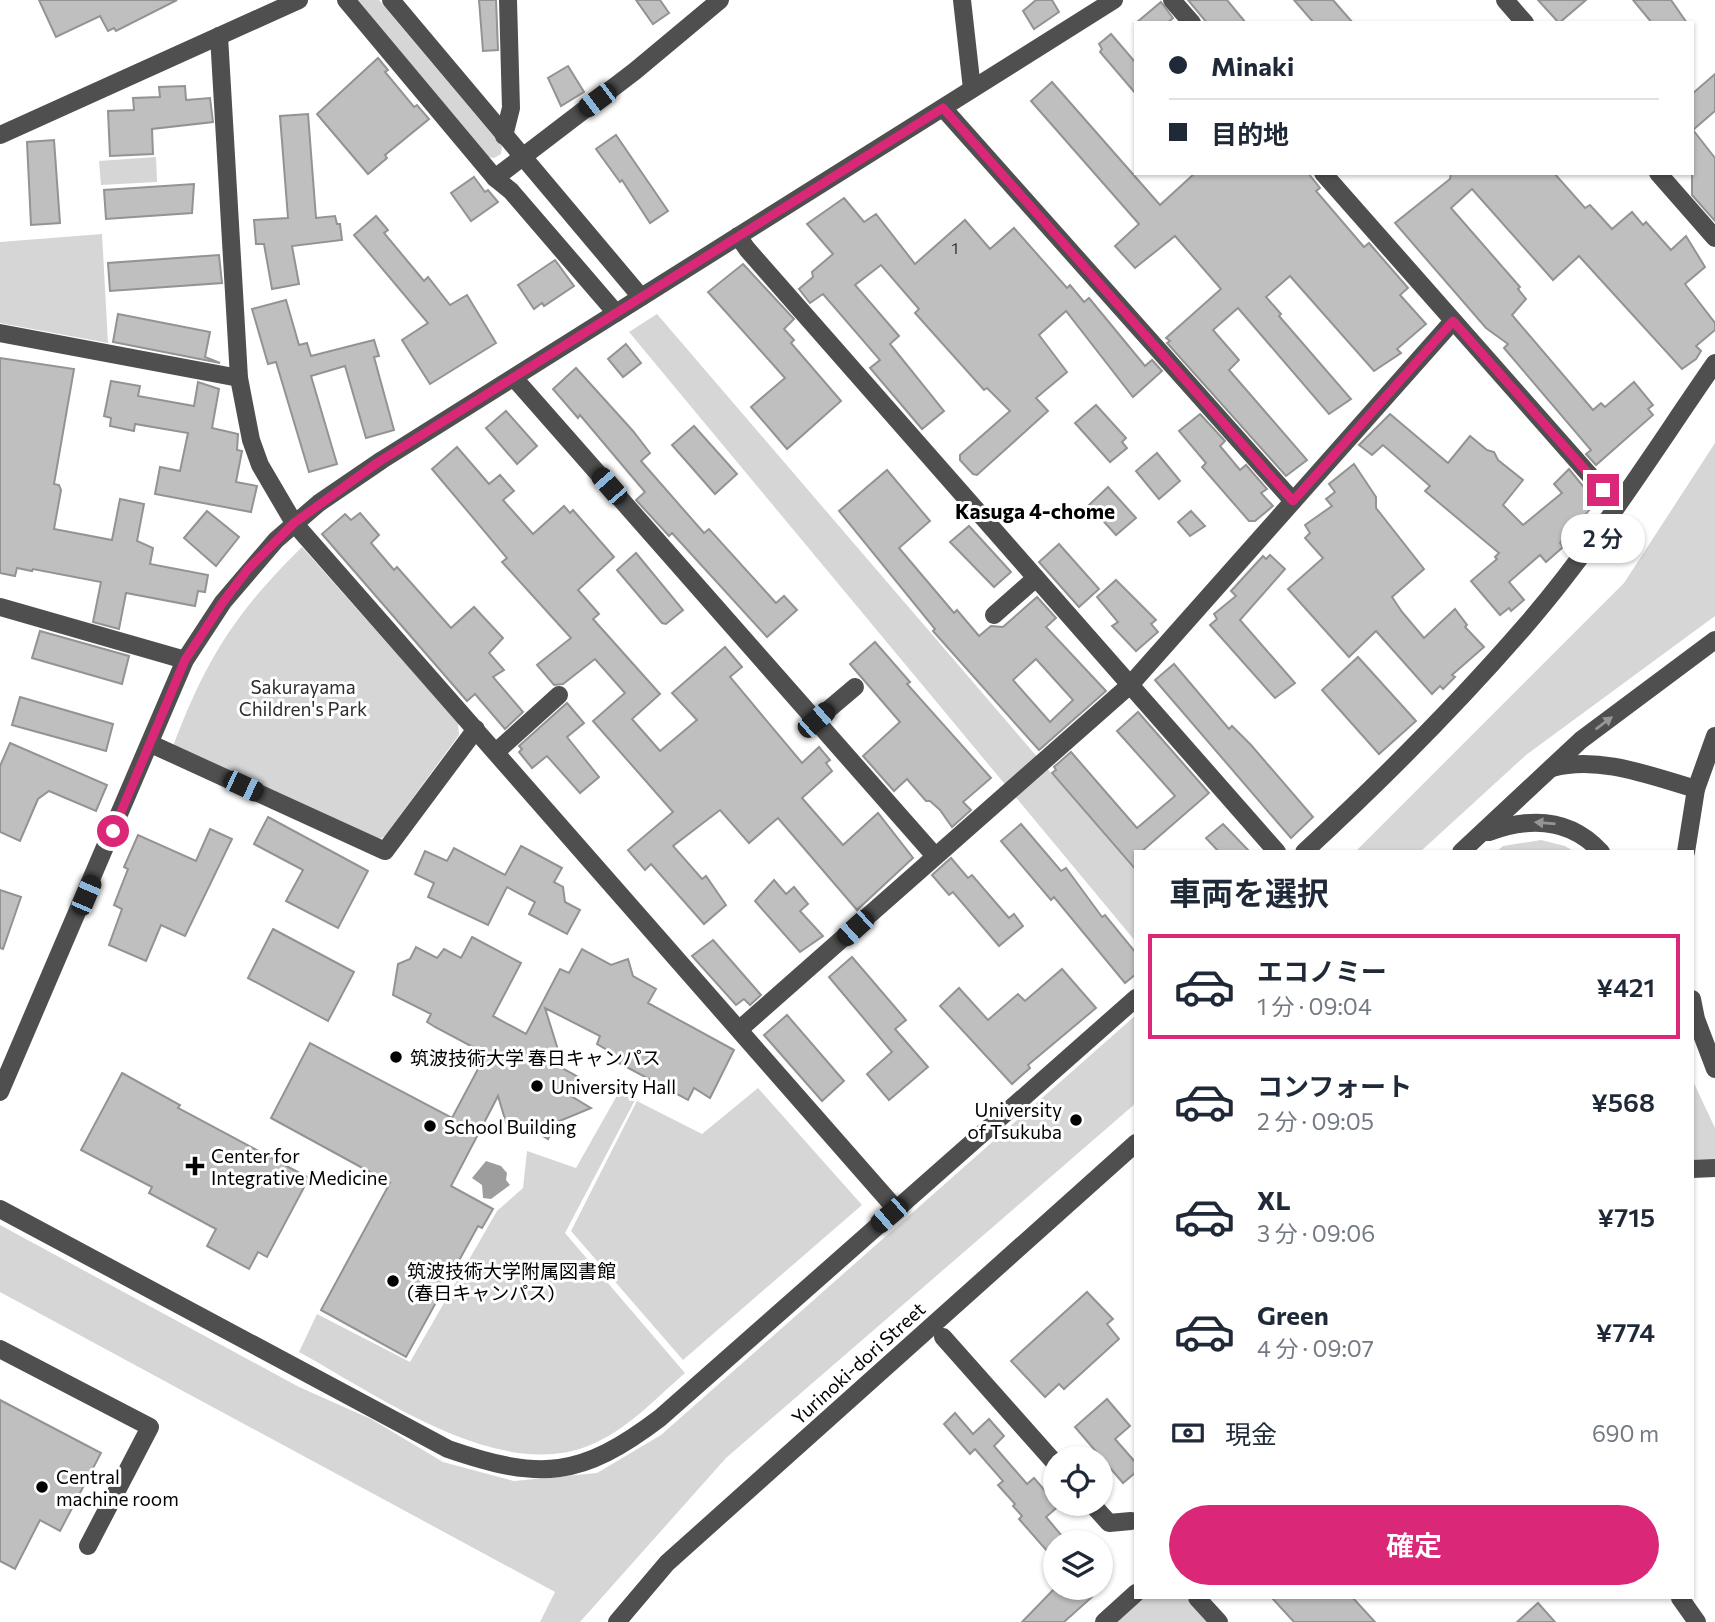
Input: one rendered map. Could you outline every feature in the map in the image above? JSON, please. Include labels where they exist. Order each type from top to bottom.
[{"type":"street","points":[[0,135],[299,0]]},
{"type":"street","points":[[346,0],[495,178],[511,191],[615,313]]},
{"type":"street","points":[[391,0],[641,297]]},
{"type":"street","points":[[504,136],[511,108],[508,0]]},
{"type":"street","points":[[495,178],[635,71],[720,0]]},
{"type":"street","points":[[962,0],[972,89]]},
{"type":"street","points":[[0,1092],[185,660],[248,569],[294,523],[348,482],[1114,0]]},
{"type":"street","points":[[1172,0],[1190,21]]},
{"type":"street","points":[[1505,0],[1523,21]]},
{"type":"street","points":[[219,36],[239,378],[251,440],[260,465],[294,523],[740,1028],[896,1209]]},
{"type":"street","points":[[943,108],[1293,501]]},
{"type":"street","points":[[1325,175],[1616,505]]},
{"type":"street","points":[[1660,175],[1715,238]]},
{"type":"street","points":[[738,236],[1275,850]]},
{"type":"street","points":[[740,1028],[1130,685],[1453,321]]},
{"type":"street","points":[[0,333],[239,378]]},
{"type":"street","points":[[1306,850],[1416,747],[1479,678],[1573,566],[1715,363]]},
{"type":"street","points":[[514,378],[935,856]]},
{"type":"street","points":[[994,615],[1035,578]]},
{"type":"street","points":[[0,607],[185,660]]},
{"type":"street","points":[[1463,850],[1581,740],[1715,640]]},
{"type":"street","points":[[816,720],[855,687]]},
{"type":"street","points":[[496,752],[559,695]]},
{"type":"street","points":[[150,744],[384,851],[476,729]]},
{"type":"street","points":[[1686,850],[1696,789],[1715,736]]},
{"type":"street","points":[[1552,768],[1572,762],[1591,763],[1696,789]]},
{"type":"street","points":[[1482,834],[1512,823],[1552,823],[1588,838],[1599,850]]},
{"type":"street","points":[[0,1209],[448,1449],[516,1468],[547,1469],[587,1464],[632,1440],[1134,1000]]},
{"type":"street","points":[[1694,1016],[1715,1069]]},
{"type":"street","name":"Yurinoki-dori Street","points":[[617,1622],[667,1563],[1134,1145]]},
{"type":"street","points":[[1694,1169],[1715,1168]]},
{"type":"street","points":[[943,1337],[1043,1450]]},
{"type":"street","points":[[0,1349],[150,1427],[88,1546]]},
{"type":"street","points":[[1103,1516],[1109,1523],[1134,1521]]},
{"type":"street","points":[[1104,1622],[1134,1595]]},
{"type":"street","points":[[1198,1599],[1219,1622]]},
{"type":"street","points":[[1680,1599],[1697,1622]]},
{"type":"green space","points":[[355,0],[379,0],[502,146],[501,154],[494,158],[488,157]]},
{"type":"green space","points":[[156,157],[157,182],[101,185],[99,161]]},
{"type":"green space","points":[[102,234],[108,343],[0,323],[0,242]]},
{"type":"green space","points":[[657,314],[1134,870],[1134,940],[629,332]]},
{"type":"green space","points":[[1715,443],[1715,616],[1526,755],[1422,850],[1357,850],[1624,583]]},
{"type":"green space","name":"Sakurayama Children's Park","points":[[302,547],[458,723],[459,735],[384,837],[376,840],[173,746],[198,687],[225,639],[258,594]]},
{"type":"green space","points":[[1541,840],[1572,850],[1498,850],[1503,846]]},
{"type":"green space","points":[[1134,1017],[1134,1105],[726,1458],[580,1622],[540,1622],[555,1592],[0,1292],[0,1225],[299,1387],[371,1419],[443,1462],[514,1481],[597,1473],[661,1435]]},
{"type":"green space","points":[[1694,1083],[1715,1128],[1715,1161],[1694,1161]]},
{"type":"green space","points":[[758,1088],[862,1205],[683,1360],[571,1231],[637,1101],[702,1134]]},
{"type":"green space","points":[[619,1092],[635,1100],[565,1233],[685,1373],[640,1414],[602,1440],[588,1446],[553,1454],[515,1452],[477,1443],[438,1428],[400,1410],[299,1352],[317,1314],[410,1362],[497,1211],[523,1188],[527,1151],[576,1168]]},
{"type":"green space","points":[[1139,1599],[1187,1599],[1207,1622],[1113,1622]]},
{"type":"shaded area","points":[[486,1161],[501,1166],[507,1173],[506,1180],[510,1185],[491,1199],[483,1198],[482,1185],[472,1178]]},
{"type":"building","points":[[39,0],[177,0],[116,31],[114,28],[108,31],[100,16],[56,37]]},
{"type":"building","points":[[479,0],[496,0],[498,50],[483,51]]},
{"type":"building","points":[[636,0],[660,0],[669,13],[653,24]]},
{"type":"building","points":[[1036,0],[1052,0],[1059,12],[1034,29],[1023,11]]},
{"type":"building","points":[[1188,0],[1227,0],[1244,21],[1205,21]]},
{"type":"building","points":[[1294,0],[1333,0],[1351,21],[1312,21]]},
{"type":"building","points":[[1538,0],[1586,0],[1561,21],[1557,21]]},
{"type":"building","points":[[1633,0],[1671,0],[1686,21],[1650,21]]},
{"type":"building","points":[[1161,2],[1173,18],[1169,21],[1138,21]]},
{"type":"building","points":[[1111,34],[1134,61],[1134,92],[1100,52],[1102,49],[1099,44]]},
{"type":"building","points":[[378,58],[388,70],[385,72],[414,107],[417,105],[429,119],[385,155],[387,158],[368,174],[317,114]]},
{"type":"building","points":[[568,66],[584,92],[561,106],[548,78]]},
{"type":"building","points":[[1715,74],[1715,111],[1694,129],[1694,92]]},
{"type":"building","points":[[1052,82],[1160,205],[1193,175],[1310,175],[1320,188],[1316,191],[1364,247],[1369,243],[1408,288],[1400,295],[1426,324],[1397,349],[1401,353],[1374,371],[1290,276],[1266,297],[1281,314],[1279,316],[1351,399],[1329,414],[1238,308],[1213,330],[1239,360],[1229,370],[1307,460],[1286,476],[1167,343],[1170,341],[1166,338],[1221,289],[1175,236],[1135,268],[1115,246],[1139,224],[1031,101]]},
{"type":"building","points":[[185,86],[186,100],[210,98],[213,122],[152,129],[153,154],[110,156],[108,111],[134,110],[133,98],[160,97],[159,87]]},
{"type":"building","points":[[308,114],[316,218],[335,216],[337,224],[340,224],[342,240],[292,246],[299,284],[272,289],[264,244],[256,244],[254,220],[288,218],[280,116]]},
{"type":"building","points":[[1694,131],[1715,158],[1715,221],[1692,195]]},
{"type":"building","points":[[616,135],[668,211],[650,223],[622,180],[620,182],[596,149]]},
{"type":"building","points":[[54,140],[60,223],[31,225],[27,142]]},
{"type":"building","points":[[1451,175],[1556,175],[1585,208],[1590,205],[1612,229],[1632,212],[1643,225],[1646,222],[1671,250],[1686,236],[1705,267],[1685,284],[1715,323],[1715,330],[1696,346],[1701,351],[1696,359],[1682,369],[1579,256],[1553,280],[1472,189],[1451,208],[1520,287],[1518,289],[1526,299],[1512,315],[1593,410],[1601,403],[1605,407],[1634,382],[1653,405],[1648,409],[1653,415],[1596,465],[1586,454],[1591,450],[1504,348],[1508,344],[1486,328],[1395,223],[1450,179]]},
{"type":"building","points":[[474,177],[485,192],[488,190],[498,202],[471,221],[451,193]]},
{"type":"building","points":[[194,184],[192,213],[106,219],[104,190]]},
{"type":"building","points":[[844,198],[864,222],[876,214],[915,264],[965,220],[990,249],[1014,228],[1067,288],[1070,285],[1084,302],[1089,298],[1145,366],[1152,360],[1162,371],[1133,397],[1066,311],[1039,335],[1067,372],[1036,398],[1048,411],[977,475],[973,474],[960,460],[960,455],[1010,411],[987,388],[984,390],[915,313],[919,309],[881,265],[855,285],[899,336],[890,344],[944,411],[922,429],[870,368],[880,360],[823,294],[810,303],[799,289],[813,277],[812,272],[833,254],[807,224]]},
{"type":"building","points":[[376,216],[388,230],[384,233],[424,281],[428,277],[450,305],[467,295],[496,343],[430,384],[402,340],[428,323],[354,235]]},
{"type":"building","points":[[219,255],[222,283],[110,291],[108,263]]},
{"type":"building","points":[[555,260],[574,286],[544,306],[542,303],[534,309],[518,285]]},
{"type":"building","points":[[743,264],[794,319],[784,329],[794,340],[791,343],[841,401],[787,449],[751,407],[785,378],[708,292]]},
{"type":"building","points":[[286,300],[299,345],[307,343],[311,356],[374,340],[379,356],[374,357],[394,430],[366,438],[345,366],[311,376],[337,464],[309,472],[276,362],[268,364],[252,309]]},
{"type":"building","points":[[118,314],[210,332],[205,357],[220,363],[113,342]]},
{"type":"building","points":[[626,344],[641,363],[623,377],[608,359]]},
{"type":"building","points":[[0,358],[74,369],[54,484],[59,485],[61,490],[54,529],[112,540],[120,499],[144,504],[137,541],[153,548],[150,564],[208,575],[205,592],[198,591],[195,606],[126,593],[119,629],[93,622],[101,582],[33,569],[17,568],[15,576],[0,573]]},
{"type":"building","points":[[576,368],[633,431],[650,453],[641,461],[704,533],[709,529],[776,603],[784,596],[797,610],[767,637],[672,533],[669,536],[636,500],[645,492],[580,415],[578,418],[553,389]]},
{"type":"building","points":[[111,381],[140,386],[138,396],[194,406],[198,382],[219,389],[212,428],[238,434],[237,450],[242,451],[236,482],[257,486],[251,512],[155,494],[160,467],[180,471],[188,433],[135,424],[134,431],[110,426],[111,418],[104,416]]},
{"type":"building","points":[[1096,405],[1126,438],[1122,442],[1127,448],[1110,462],[1075,423]]},
{"type":"building","points":[[506,411],[537,446],[517,464],[486,428]]},
{"type":"building","points":[[1200,414],[1225,441],[1220,446],[1240,470],[1246,465],[1267,489],[1261,493],[1273,506],[1255,521],[1249,521],[1202,467],[1206,463],[1179,431]]},
{"type":"building","points":[[1390,414],[1448,463],[1470,436],[1487,450],[1494,452],[1498,460],[1523,480],[1503,505],[1523,525],[1562,493],[1554,484],[1569,469],[1591,496],[1592,507],[1560,543],[1563,547],[1546,562],[1540,555],[1509,582],[1524,600],[1511,611],[1509,608],[1500,615],[1471,581],[1497,559],[1495,557],[1499,553],[1425,491],[1430,486],[1383,445],[1372,455],[1359,445]]},
{"type":"building","points":[[694,426],[737,474],[715,494],[672,445]]},
{"type":"building","points":[[457,447],[489,484],[500,475],[514,491],[503,500],[533,534],[564,506],[570,513],[573,510],[614,557],[578,590],[599,614],[593,619],[660,694],[632,719],[660,751],[697,720],[672,693],[725,647],[742,667],[730,677],[802,763],[819,747],[830,760],[826,763],[832,771],[802,798],[843,845],[878,813],[913,858],[857,910],[778,818],[749,843],[720,810],[673,846],[702,879],[706,876],[726,905],[704,924],[651,864],[645,870],[628,850],[673,812],[593,721],[625,693],[595,659],[563,684],[554,685],[537,665],[571,638],[502,562],[507,558],[432,469]]},
{"type":"building","points":[[1157,453],[1180,481],[1159,499],[1136,471]]},
{"type":"building","points":[[1354,464],[1376,497],[1376,508],[1424,569],[1392,597],[1402,612],[1424,638],[1455,609],[1467,625],[1465,627],[1484,647],[1452,675],[1455,677],[1443,689],[1440,686],[1432,694],[1376,631],[1349,657],[1288,589],[1323,558],[1305,538],[1310,533],[1305,525],[1332,506],[1326,499],[1335,492],[1329,484]]},
{"type":"building","points":[[887,470],[930,521],[899,548],[954,613],[957,610],[979,636],[991,626],[1003,627],[1037,597],[1056,618],[1046,627],[1106,691],[1039,750],[933,631],[935,629],[839,511]],"holes":[[[1036,659],[1073,700],[1050,722],[1013,680]]]},
{"type":"building","points":[[1108,487],[1136,518],[1116,535],[1089,505]]},
{"type":"building","points":[[207,511],[239,537],[216,566],[184,538]]},
{"type":"building","points":[[1191,511],[1205,526],[1190,536],[1178,522]]},
{"type":"building","points":[[360,513],[379,535],[371,543],[394,570],[397,567],[451,628],[474,607],[503,638],[489,653],[504,670],[493,677],[523,712],[505,729],[475,694],[467,701],[322,534],[345,514],[351,520]]},
{"type":"building","points":[[969,526],[1011,572],[994,587],[950,542]]},
{"type":"building","points":[[1059,544],[1099,589],[1079,607],[1039,562]]},
{"type":"building","points":[[636,553],[683,610],[666,624],[662,623],[617,570]]},
{"type":"building","points":[[1270,555],[1285,569],[1240,620],[1295,683],[1275,698],[1210,625],[1217,619],[1214,614],[1236,596],[1231,591],[1263,556],[1266,559]]},
{"type":"building","points":[[1116,580],[1156,620],[1151,624],[1158,632],[1136,651],[1112,626],[1118,622],[1097,597]]},
{"type":"building","points":[[40,631],[129,656],[122,684],[32,658]]},
{"type":"building","points":[[875,642],[910,682],[907,684],[991,778],[963,802],[971,810],[952,827],[940,810],[930,801],[926,801],[907,779],[894,791],[863,756],[900,722],[850,664]]},
{"type":"building","points":[[1358,657],[1416,721],[1379,754],[1322,690]]},
{"type":"building","points":[[1174,664],[1229,729],[1232,726],[1251,745],[1313,817],[1291,838],[1155,680]]},
{"type":"building","points":[[20,697],[113,724],[106,751],[12,725]]},
{"type":"building","points":[[567,703],[584,723],[567,737],[599,777],[580,793],[547,756],[532,768],[519,752],[522,749],[519,746]]},
{"type":"building","points":[[1138,712],[1209,793],[1143,850],[1134,850],[1134,868],[1052,773],[1056,770],[1054,767],[1071,752],[1137,828],[1175,796],[1117,731]]},
{"type":"building","points":[[10,743],[107,785],[96,811],[49,791],[38,799],[20,841],[0,832],[0,766]]},
{"type":"building","points":[[268,817],[368,871],[338,928],[286,901],[303,870],[254,844]]},
{"type":"building","points":[[1021,824],[1061,871],[1066,868],[1102,917],[1105,915],[1134,951],[1134,976],[1125,983],[1054,897],[1051,900],[1001,841]]},
{"type":"building","points":[[1223,824],[1248,850],[1217,850],[1206,838]]},
{"type":"building","points":[[210,829],[232,839],[185,936],[161,925],[146,961],[109,945],[122,909],[114,905],[128,869],[124,867],[138,835],[196,861]]},
{"type":"building","points":[[521,846],[562,868],[554,882],[563,887],[565,902],[580,910],[567,934],[529,914],[535,902],[507,887],[488,925],[428,897],[434,883],[415,874],[425,851],[447,861],[454,848],[505,875]]},
{"type":"building","points":[[951,858],[968,878],[972,875],[1009,918],[1014,914],[1023,926],[999,946],[953,892],[949,895],[932,875]]},
{"type":"building","points":[[774,880],[786,894],[794,887],[808,904],[800,911],[823,936],[800,952],[755,901]]},
{"type":"building","points":[[0,890],[21,897],[3,949],[0,948]]},
{"type":"building","points":[[273,929],[354,972],[328,1021],[248,978]]},
{"type":"building","points":[[472,937],[521,963],[493,1016],[526,1034],[560,969],[569,973],[582,949],[611,965],[628,959],[633,976],[656,989],[648,1003],[734,1050],[710,1098],[694,1088],[688,1100],[619,1063],[621,1058],[597,1044],[600,1036],[545,1008],[564,1069],[580,1078],[571,1096],[591,1108],[557,1122],[548,1139],[531,1129],[510,1136],[498,1096],[451,1186],[493,1209],[482,1228],[478,1226],[406,1357],[321,1310],[390,1183],[271,1118],[310,1043],[452,1118],[486,1054],[427,1022],[431,1014],[393,995],[398,964],[410,959],[416,947],[437,958],[444,949],[461,958]]},
{"type":"building","points":[[713,940],[761,995],[750,1005],[744,999],[736,1005],[692,956]]},
{"type":"building","points":[[852,957],[906,1020],[895,1029],[928,1067],[889,1100],[867,1074],[892,1052],[829,977]]},
{"type":"building","points":[[1062,969],[1096,1008],[1028,1065],[1030,1068],[1012,1084],[940,1006],[959,988],[988,1020],[1018,994],[1025,1001]]},
{"type":"building","points":[[787,1015],[844,1081],[822,1101],[764,1035]]},
{"type":"building","name":"Center for Integrative Medicine","points":[[122,1073],[180,1105],[178,1108],[309,1178],[267,1257],[258,1252],[249,1269],[207,1246],[216,1229],[149,1193],[152,1187],[81,1150]]},
{"type":"building","points":[[1087,1292],[1113,1319],[1107,1324],[1119,1339],[1064,1389],[1059,1384],[1045,1397],[1011,1361]]},
{"type":"building","points":[[1107,1399],[1130,1426],[1115,1439],[1134,1461],[1134,1474],[1123,1483],[1113,1471],[1113,1446],[1091,1446],[1075,1427]]},
{"type":"building","name":"Central machine room","points":[[0,1400],[101,1453],[60,1531],[40,1520],[15,1569],[0,1561]]},
{"type":"building","points":[[955,1413],[973,1434],[989,1419],[1004,1436],[994,1446],[1027,1484],[1034,1478],[1043,1488],[1043,1516],[1047,1516],[1057,1530],[1043,1530],[1043,1546],[1019,1519],[1022,1516],[1013,1506],[1015,1504],[998,1485],[1003,1481],[975,1449],[970,1454],[944,1424]]},
{"type":"building","points":[[1273,1599],[1354,1599],[1375,1622],[1294,1622]]},
{"type":"building","points":[[1043,1600],[1089,1600],[1064,1622],[1022,1622]]},
{"type":"building","points":[[1538,1603],[1555,1622],[1517,1622]]},
{"type":"place","name":"筑波技術大学 春日キャンパス","points":[[396,1057]]},
{"type":"place","name":"University Hall","points":[[537,1086]]},
{"type":"place","name":"University of Tsukuba","points":[[1076,1120]]},
{"type":"place","name":"School Building","points":[[430,1126]]},
{"type":"place","name":"Center for Integrative Medicine","points":[[195,1166]]},
{"type":"place","name":"筑波技術大学附属図書館 (春日キャンパス)","points":[[393,1281]]},
{"type":"place","name":"Central machine room","points":[[42,1487]]},
{"type":"district","name":"Kasuga 4-chome","points":[[1035,510]]},
{"type":"route","points":[[113,831],[185,660],[248,569],[294,523],[377,463],[943,108],[1293,501],[1453,321],[1603,490]]}]
